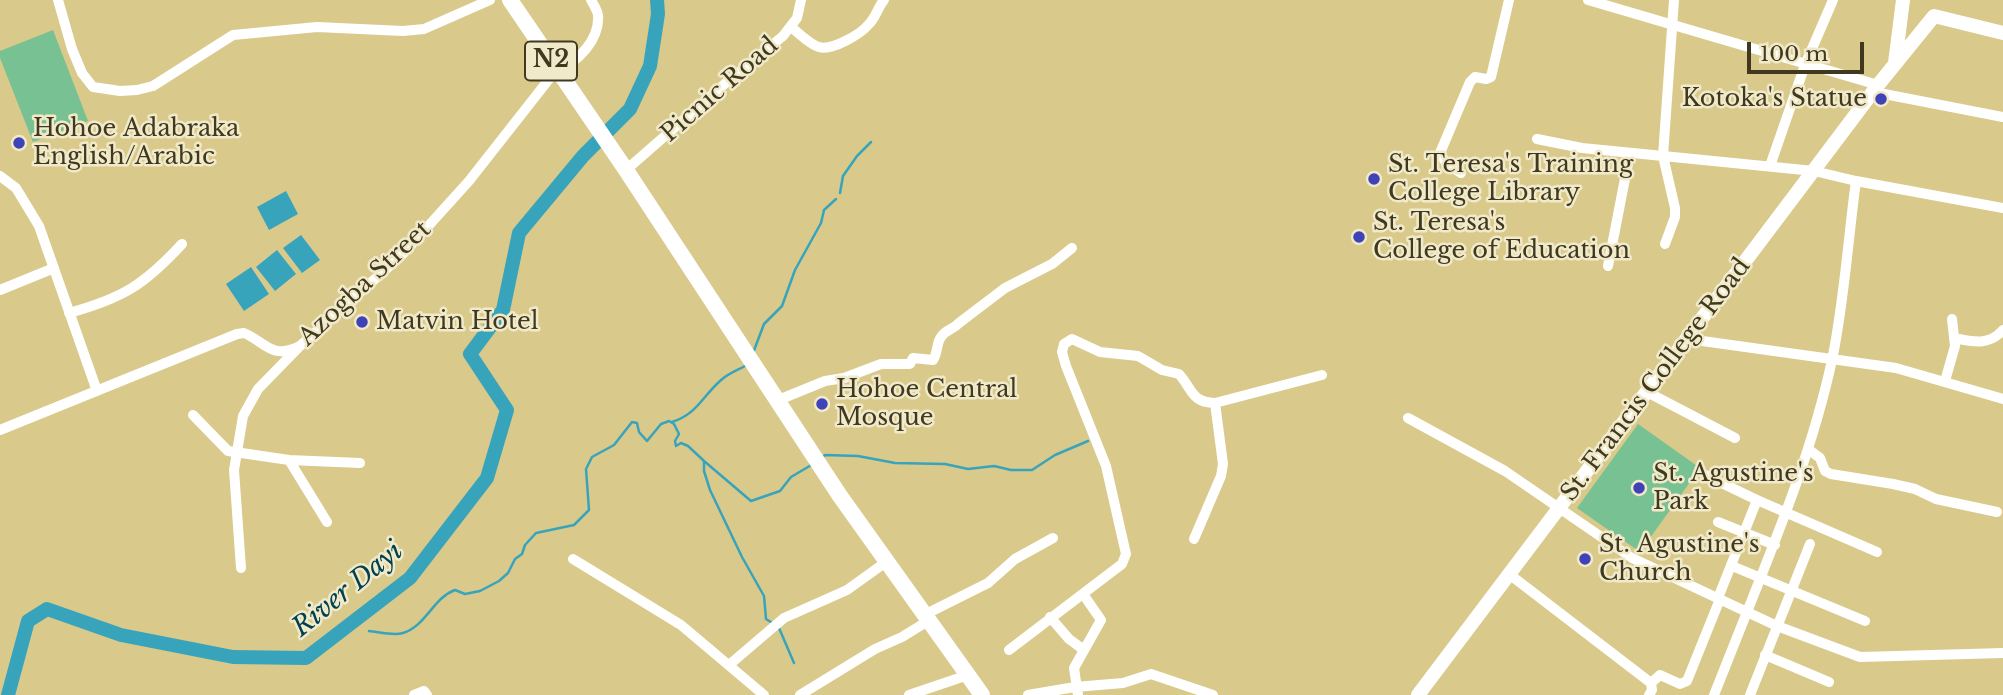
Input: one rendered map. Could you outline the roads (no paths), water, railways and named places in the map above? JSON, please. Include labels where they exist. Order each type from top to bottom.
[{"type":"highway","name":"N2","points":[[510,0],[626,170],[776,401],[886,562],[982,695]]},
{"type":"main road","points":[[1895,64],[1903,0]]},
{"type":"main road","name":"St. Francis College Road","points":[[1418,695],[1934,16],[2003,33]]},
{"type":"street","points":[[58,0],[82,73],[93,87],[120,91],[153,86],[233,35],[317,27],[403,31],[424,29],[489,0]]},
{"type":"street","name":"Azogba Street","points":[[0,430],[237,334],[251,336],[267,349],[278,352],[299,346],[403,254],[469,181],[556,69],[567,66],[580,57],[594,36],[598,15],[591,0]]},
{"type":"street","name":"Picnic Road","points":[[626,170],[791,27],[797,18],[801,0]]},
{"type":"street","points":[[791,27],[817,46],[830,46],[863,30],[872,22],[884,0]]},
{"type":"street","points":[[1461,173],[1446,163],[1440,153],[1470,82],[1475,77],[1491,77],[1509,0]]},
{"type":"street","points":[[1588,0],[1876,89],[2003,117]]},
{"type":"street","points":[[1665,244],[1675,216],[1663,156],[1674,0]]},
{"type":"street","points":[[1770,166],[1805,65],[1833,0]]},
{"type":"street","points":[[1536,139],[1582,148],[1814,171],[2003,208]]},
{"type":"street","points":[[1608,266],[1630,153]]},
{"type":"street","points":[[0,176],[16,188],[31,210],[48,247],[97,391]]},
{"type":"street","points":[[1714,695],[1787,514],[1808,449],[1832,358],[1856,181]]},
{"type":"street","points":[[69,313],[99,304],[146,280],[181,244]]},
{"type":"street","points":[[776,401],[825,381],[844,378],[881,364],[910,364],[913,358],[933,360],[943,333],[953,330],[1005,288],[1042,270],[1072,248]]},
{"type":"street","points":[[0,290],[54,268]]},
{"type":"street","points":[[1945,381],[1953,361],[1952,319]]},
{"type":"street","points":[[1954,338],[1980,343],[1991,340],[2003,330]]},
{"type":"street","points":[[1009,650],[1122,564],[1126,554],[1109,475],[1066,366],[1062,352],[1064,344],[1072,339],[1100,352],[1138,356],[1161,370],[1179,374],[1198,401],[1215,403],[1322,375]]},
{"type":"street","points":[[1688,339],[1896,368],[2003,399]]},
{"type":"street","points":[[242,568],[233,470],[243,416],[258,389],[299,346]]},
{"type":"street","points":[[1647,392],[1735,438]]},
{"type":"street","points":[[1194,539],[1222,476],[1223,464],[1215,403]]},
{"type":"street","points":[[193,415],[225,449],[289,460],[360,463]]},
{"type":"street","points":[[1408,418],[1505,471],[1632,558],[1777,626],[1860,657],[2003,653]]},
{"type":"street","points":[[1808,449],[1817,454],[1825,471],[1831,474],[1915,489],[1936,499],[1997,512]]},
{"type":"street","points":[[289,460],[327,522]]},
{"type":"street","points":[[1705,475],[1877,552]]},
{"type":"street","points":[[1509,574],[1650,689],[1660,675],[1680,684],[1687,681],[1757,500]]},
{"type":"street","points":[[1718,522],[1775,545]]},
{"type":"street","points":[[800,695],[875,649],[902,637],[926,618],[988,583],[1015,559],[1053,538]]},
{"type":"street","points":[[1750,695],[1810,544]]},
{"type":"street","points":[[573,559],[681,625],[764,695]]},
{"type":"street","points":[[729,665],[778,622],[847,590],[886,562]]},
{"type":"street","points":[[1732,566],[1865,621]]},
{"type":"street","points":[[1076,691],[1074,668],[1101,620],[1083,594]]},
{"type":"street","points":[[1050,617],[1069,639],[1084,650]]},
{"type":"street","points":[[1765,655],[1829,682]]},
{"type":"street","points":[[1028,695],[1123,683],[1151,674],[1213,695]]},
{"type":"street","points":[[909,695],[968,675]]},
{"type":"street","points":[[414,695],[424,691],[427,695]]},
{"type":"water","points":[[286,191],[298,214],[269,230],[257,207]]},
{"type":"water","points":[[301,235],[320,260],[302,273],[283,248]]},
{"type":"water","points":[[277,250],[296,274],[275,291],[256,267]]},
{"type":"water","points":[[251,267],[269,294],[244,311],[226,284]]},
{"type":"waterway","name":"River Dayi","points":[[8,695],[28,621],[47,609],[121,635],[233,657],[306,658],[410,578],[487,478],[507,410],[470,354],[503,310],[519,233],[583,156],[630,109],[650,66],[658,14],[657,0]]},
{"type":"waterway","points":[[840,193],[843,176],[871,142]]},
{"type":"waterway","points":[[753,353],[764,324],[782,306],[795,270],[821,223],[824,210],[836,199]]},
{"type":"waterway","points":[[672,422],[688,414],[723,379],[745,366]]},
{"type":"waterway","points":[[369,631],[403,633],[418,624],[447,594],[455,590],[465,594],[480,591],[499,581],[508,573],[515,559],[522,554],[525,545],[536,533],[574,525],[589,510],[586,469],[592,457],[614,445],[632,422],[637,423],[639,432],[647,441],[661,424],[669,421],[674,424],[679,434],[675,441],[676,446],[681,443],[688,446],[704,461],[710,490],[764,596],[766,619],[774,624]]},
{"type":"waterway","points":[[821,458],[825,455],[858,456],[895,463],[945,464],[968,469],[994,466],[1011,470],[1032,470],[1055,455],[1088,441]]},
{"type":"waterway","points":[[704,461],[751,501],[780,491],[791,477],[813,464]]},
{"type":"waterway","points":[[779,628],[794,663]]},
{"type":"place","name":"Kotoka's Statue","points":[[1881,99]]},
{"type":"place","name":"Hohoe Adabraka English/Arabic","points":[[19,143]]},
{"type":"place","name":"St. Teresa's Training College Library","points":[[1374,179]]},
{"type":"place","name":"St. Teresa's College of Education","points":[[1359,237]]},
{"type":"place","name":"Matvin Hotel","points":[[362,322]]},
{"type":"place","name":"Hohoe Central Mosque","points":[[822,404]]},
{"type":"place","name":"St. Agustine's Park","points":[[1639,488]]},
{"type":"place","name":"St. Agustine's Church","points":[[1585,559]]}]
